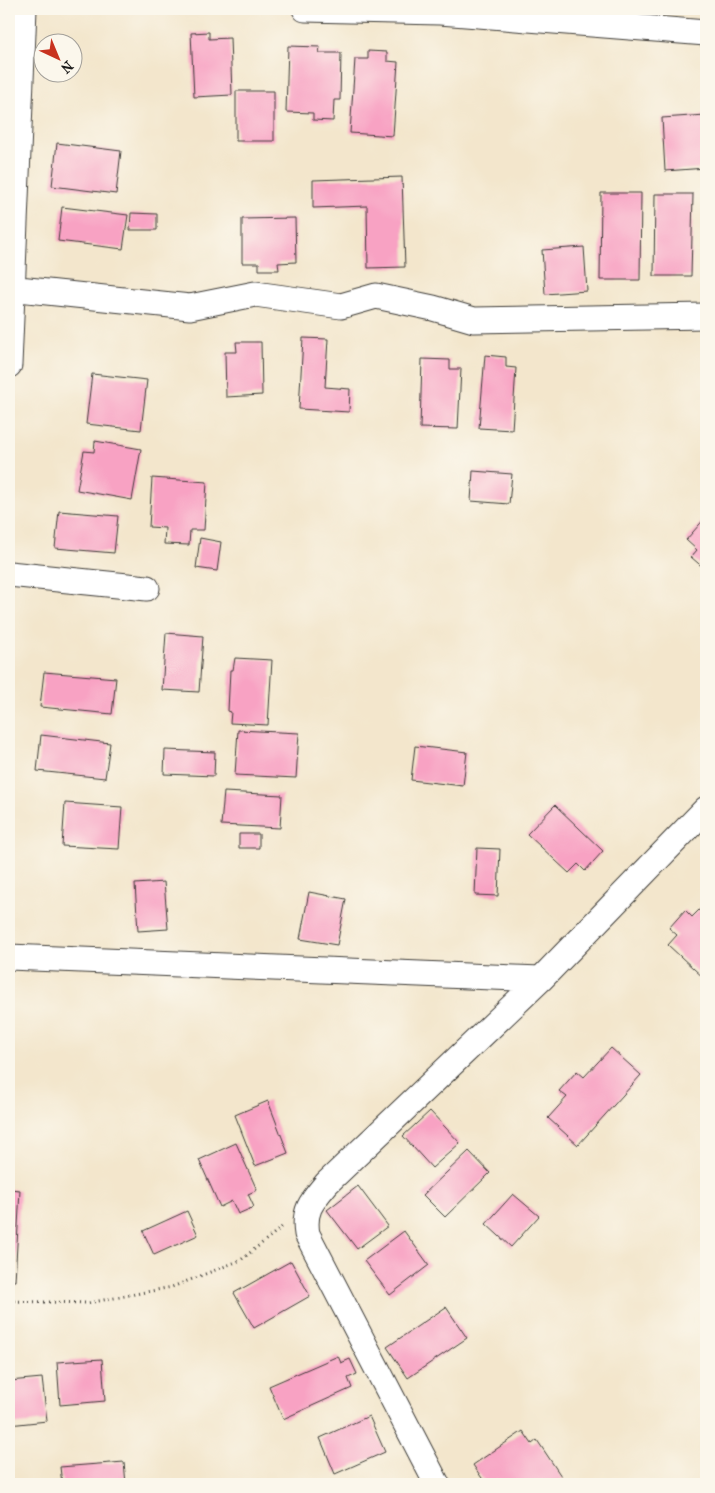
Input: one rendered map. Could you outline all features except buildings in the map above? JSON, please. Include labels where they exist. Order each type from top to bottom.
[{"type":"street","points":[[9,365],[10,288],[24,9]]},
{"type":"street","points":[[305,9],[440,12],[706,32]]},
{"type":"street","points":[[10,288],[190,306],[255,294],[341,306],[376,296],[433,308],[474,320],[706,316]]},
{"type":"street","points":[[9,574],[147,588]]},
{"type":"street","points":[[437,1484],[307,1234],[305,1221],[309,1204],[326,1183],[541,980],[706,809]]},
{"type":"street","points":[[9,957],[541,980]]},
{"type":"path","points":[[9,1301],[88,1303],[172,1287],[241,1260],[309,1204]]}]
